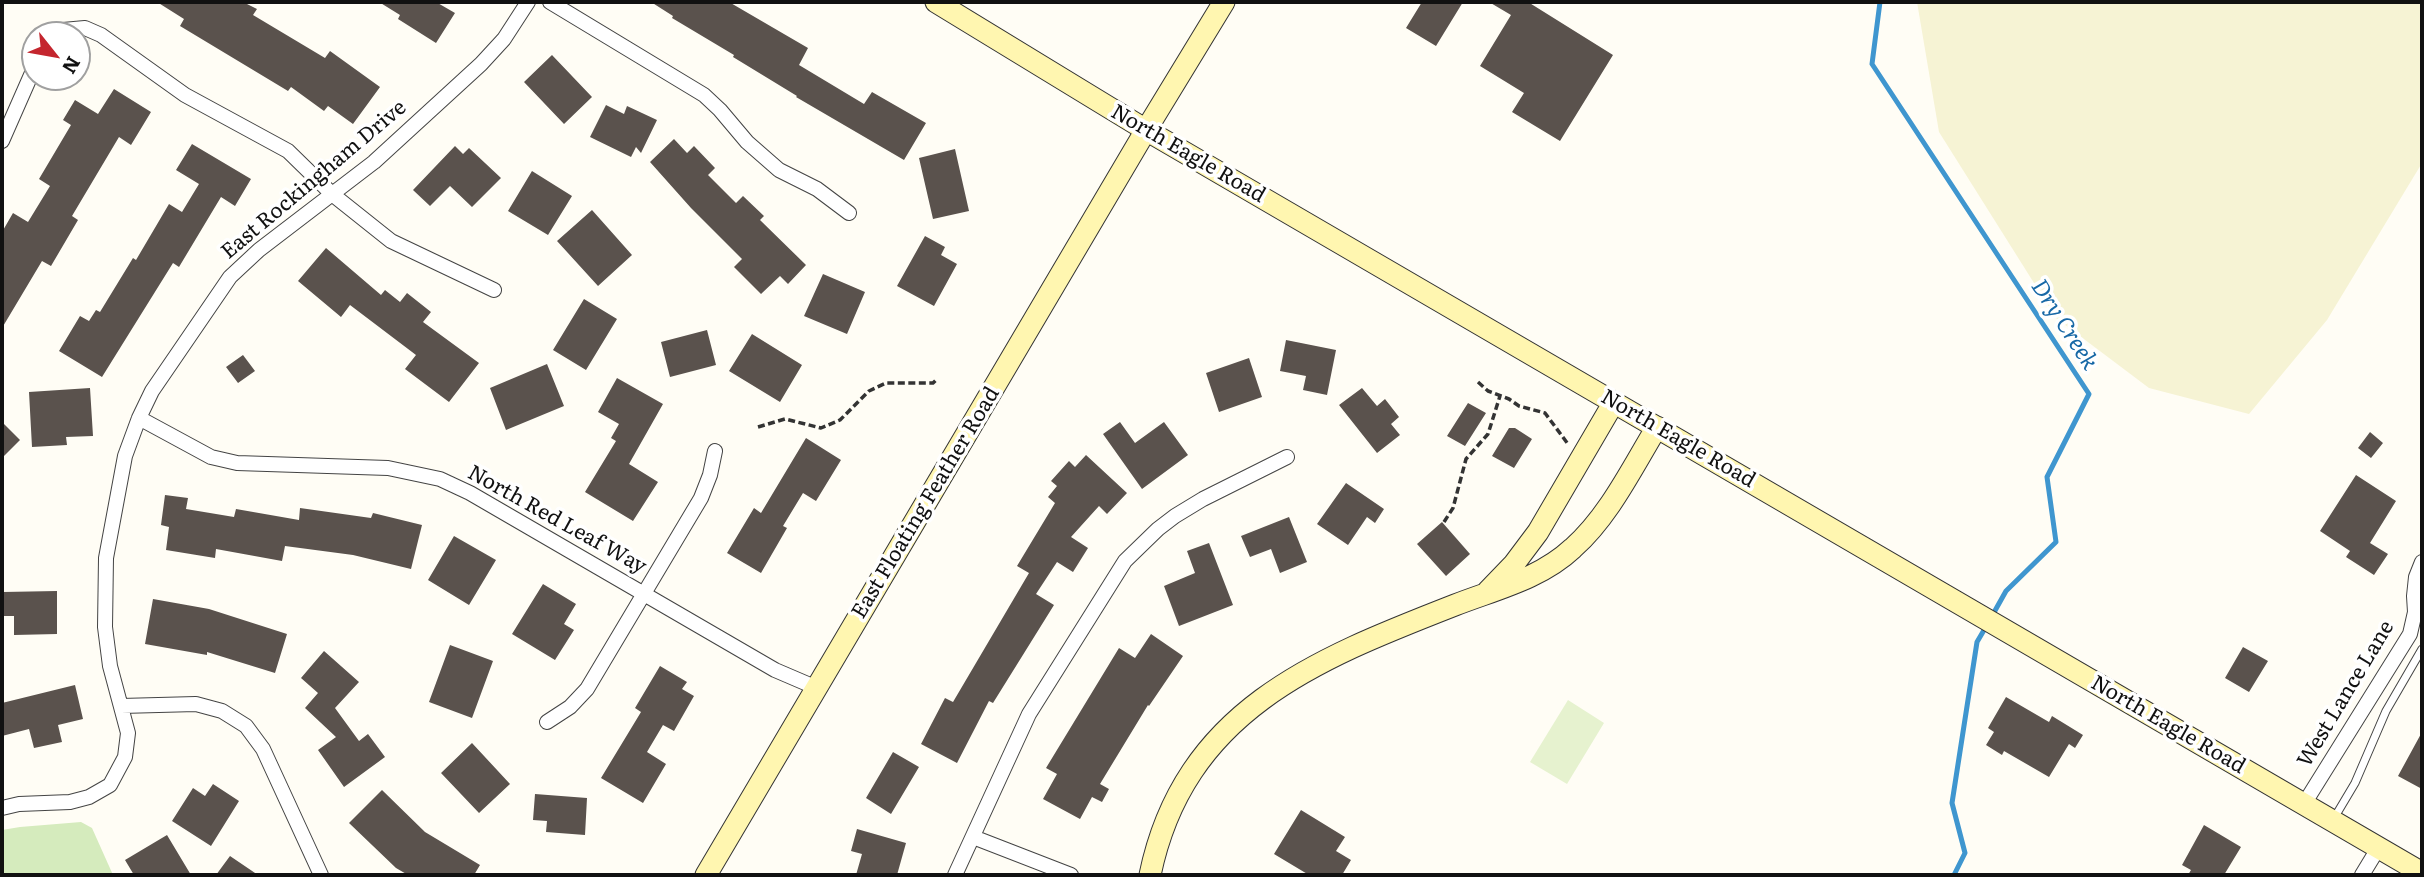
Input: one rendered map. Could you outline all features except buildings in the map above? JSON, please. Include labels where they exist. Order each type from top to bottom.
[{"type":"main road","name":"North Eagle Road","points":[[938,2],[1146,130],[2422,873]]},
{"type":"main road","name":"East Floating Feather Road","points":[[706,875],[1224,2]]},
{"type":"main road","points":[[1487,592],[1514,564],[1538,532],[1614,402]]},
{"type":"main road","points":[[1150,875],[1164,830],[1196,764],[1244,711],[1301,673],[1391,630],[1533,576],[1573,549],[1605,512],[1657,427]]},
{"type":"street","name":"East Rockingham Drive","points":[[2,808],[19,804],[70,802],[89,797],[110,785],[125,757],[128,733],[110,666],[105,627],[106,558],[125,456],[152,391],[230,277],[259,250],[374,162],[481,64],[504,39],[528,2]]},
{"type":"street","points":[[550,2],[704,95],[747,142],[779,170],[817,189],[849,213]]},
{"type":"street","points":[[91,31],[185,95],[288,151],[332,194],[391,241],[494,290]]},
{"type":"street","points":[[2,141],[24,91]]},
{"type":"street","name":"North Red Leaf Way","points":[[139,418],[211,457],[237,463],[388,468],[440,479],[470,492],[775,670],[817,688]]},
{"type":"street","points":[[547,722],[570,707],[587,690],[701,498],[715,451]]},
{"type":"street","points":[[955,875],[1029,714],[1125,561],[1175,516],[1287,457]]},
{"type":"street","name":"West Lance Lane","points":[[2304,804],[2410,635],[2415,612],[2416,577],[2422,562]]},
{"type":"street","points":[[121,706],[197,704],[222,711],[246,726],[263,749],[321,875]]},
{"type":"street","points":[[973,836],[1071,875]]},
{"type":"street","points":[[2362,875],[2379,847]]},
{"type":"lane","points":[[2333,821],[2355,783],[2386,711],[2422,649]]},
{"type":"path","points":[[758,427],[785,419],[821,428],[840,420],[869,391],[886,383],[933,383],[936,380]]},
{"type":"path","points":[[1478,382],[1488,391],[1519,406],[1545,413],[1570,445]]},
{"type":"path","points":[[1444,522],[1452,508],[1466,459],[1488,434],[1500,396]]},
{"type":"shaded area","points":[[1917,2],[2422,2],[2422,163],[2327,320],[2249,414],[2149,388],[2056,318],[1939,132]]},
{"type":"green space","points":[[1568,700],[1604,723],[1567,784],[1530,762]]},
{"type":"green space","points":[[81,822],[92,828],[113,875],[2,875],[2,830]]},
{"type":"waterway","name":"Dry Creek","points":[[1880,2],[1872,64],[2089,394],[2047,477],[2056,542],[2006,591],[1992,616]]},
{"type":"waterway","name":"Dry Creek","points":[[1954,875],[1965,853],[1952,803],[1977,642],[1987,625]]}]
